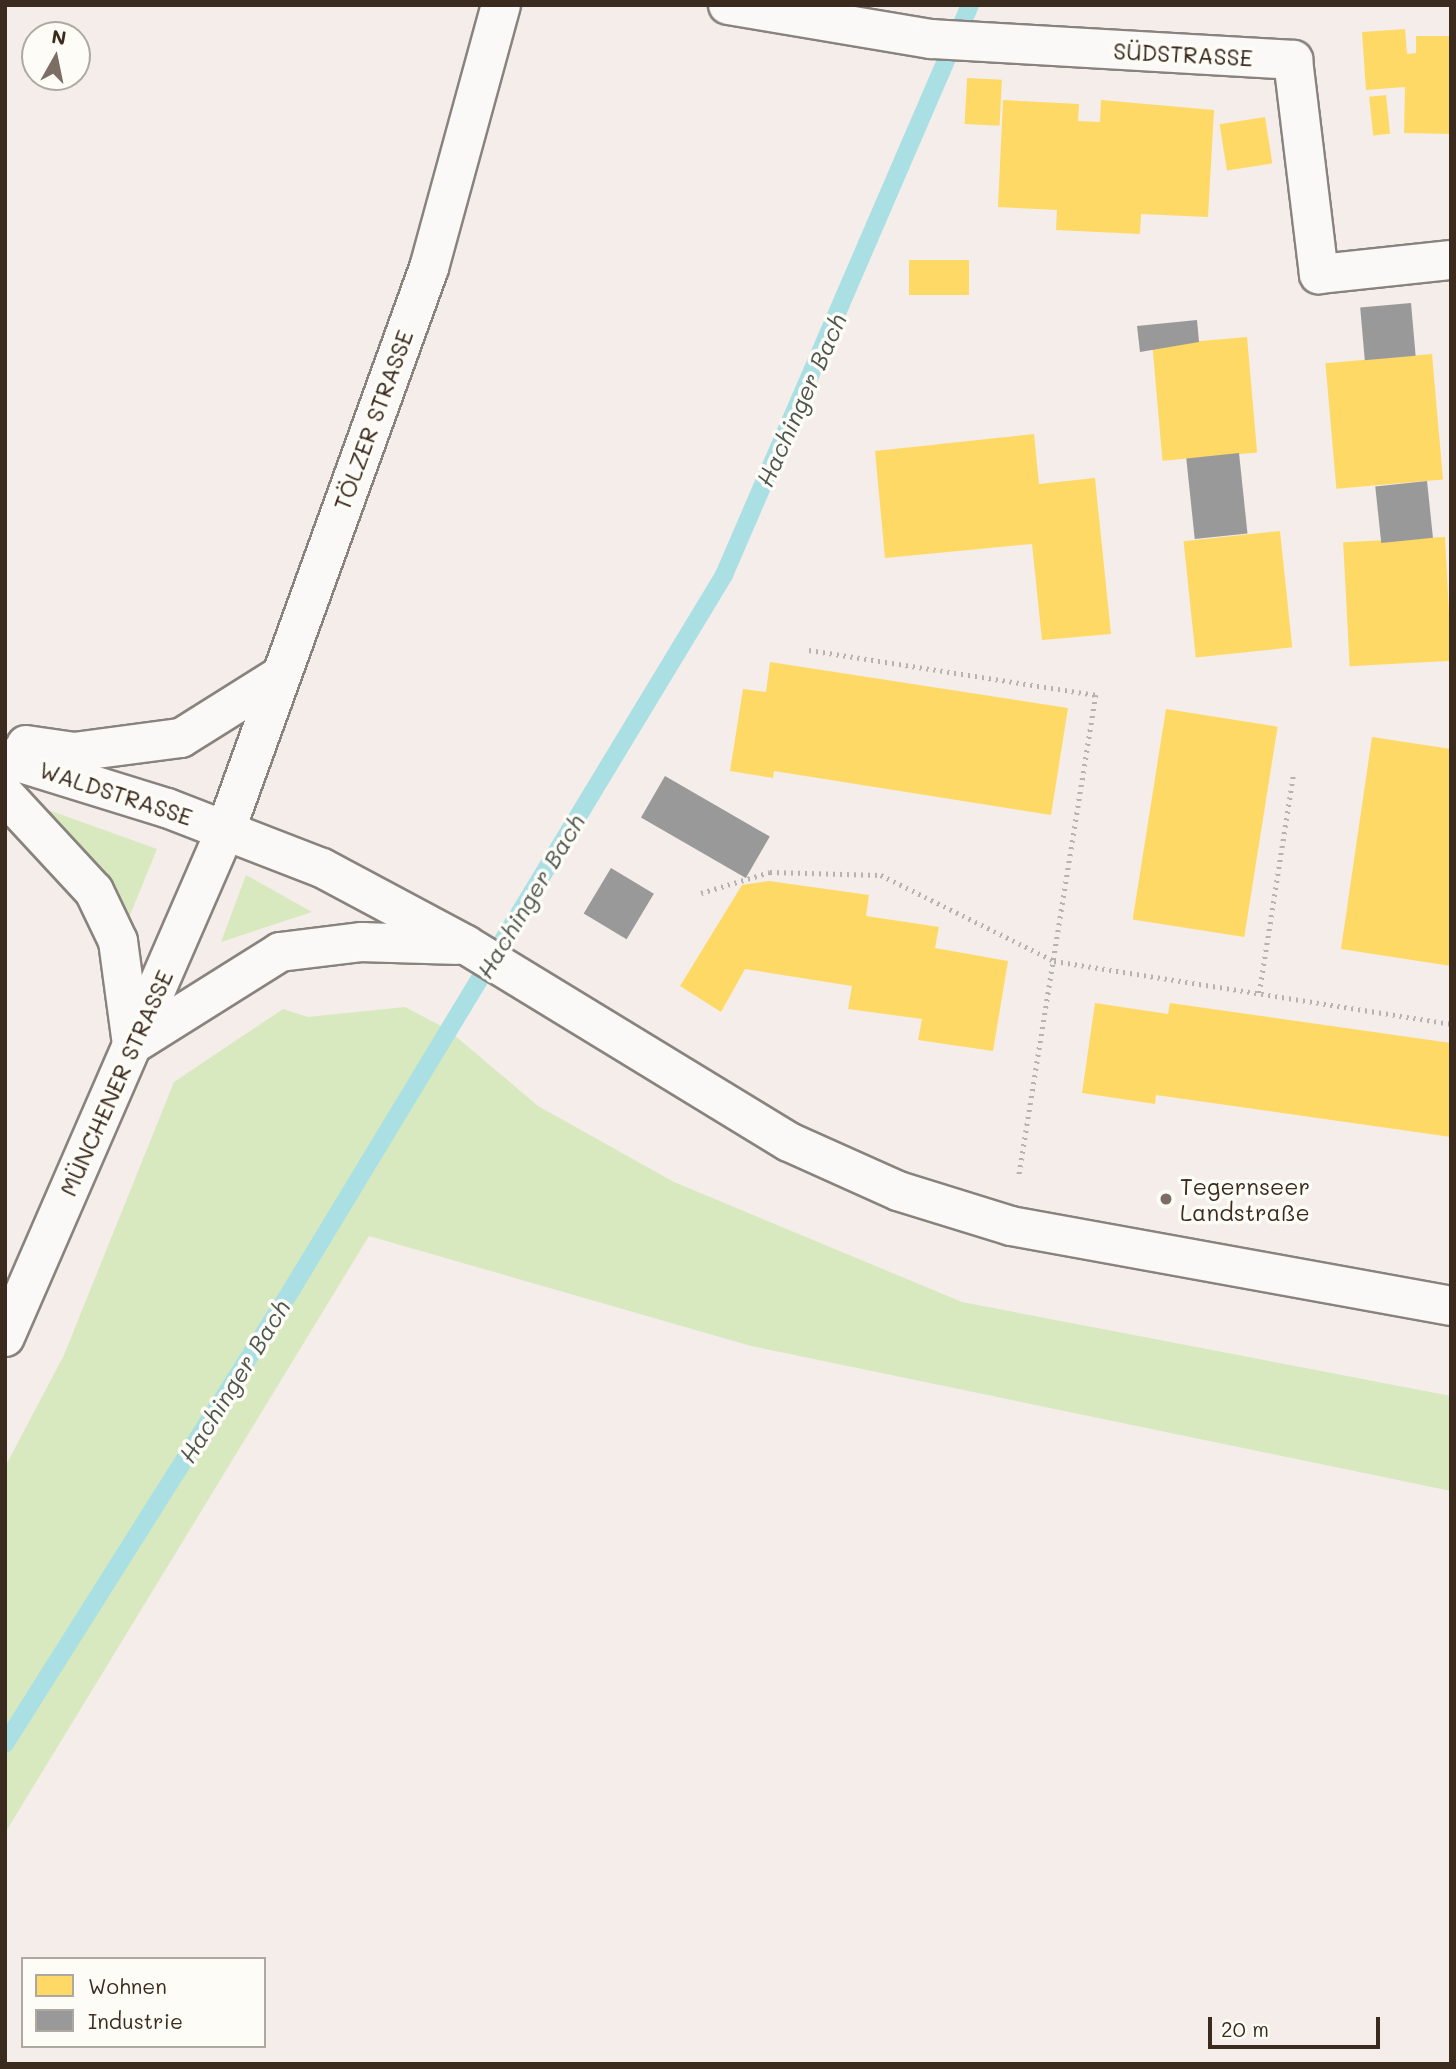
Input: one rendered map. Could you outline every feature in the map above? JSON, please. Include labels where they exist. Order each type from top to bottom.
[{"type":"main road","name":"TÖLZER STRASSE","points":[[226,829],[429,268],[501,5]]},
{"type":"main road","name":"SÜDSTRASSE","points":[[728,5],[978,43],[1293,60],[1319,274],[1451,260]]},
{"type":"main road","points":[[5,742],[74,752],[181,738],[280,676]]},
{"type":"main road","name":"WALDSTRASSE","points":[[5,758],[226,829]]},
{"type":"main road","points":[[5,795],[94,891],[118,942],[132,1045],[280,952],[362,942],[466,945]]},
{"type":"main road","points":[[226,829],[322,868],[466,945],[789,1142],[898,1191],[1011,1226],[1451,1306]]},
{"type":"main road","name":"MÜNCHENER STRASSE","points":[[5,1337],[226,829]]},
{"type":"path","points":[[809,650],[1096,695],[1011,1226]]},
{"type":"path","points":[[1259,993],[1293,775]]},
{"type":"path","points":[[701,893],[770,872],[881,875],[1054,961],[1451,1024]]},
{"type":"green space","points":[[40,807],[157,849],[126,925],[100,869]]},
{"type":"green space","points":[[246,875],[312,912],[221,942]]},
{"type":"green space","points":[[405,1007],[447,1029],[538,1106],[674,1182],[962,1302],[1451,1396],[1451,1491],[751,1346],[369,1236],[5,1833],[5,1467],[64,1355],[174,1082],[283,1009],[308,1017]]},
{"type":"building: Wohnen","points":[[1405,29],[1407,54],[1416,53],[1416,36],[1451,36],[1451,134],[1404,133],[1405,87],[1366,90],[1362,32]]},
{"type":"building: Wohnen","points":[[967,78],[1002,80],[1000,126],[965,124]]},
{"type":"building: Wohnen","points":[[1386,95],[1390,134],[1373,136],[1369,97]]},
{"type":"building: Wohnen","points":[[1003,100],[1079,104],[1078,121],[1100,122],[1101,100],[1214,110],[1208,217],[1141,214],[1140,234],[1056,230],[1057,210],[998,207]]},
{"type":"building: Wohnen","points":[[1265,117],[1272,163],[1227,171],[1220,124]]},
{"type":"building: Wohnen","points":[[909,260],[969,260],[969,295],[909,295]]},
{"type":"building: Wohnen","points":[[1247,337],[1257,453],[1162,461],[1152,345]]},
{"type":"building: Wohnen","points":[[1432,354],[1443,480],[1336,489],[1325,363]]},
{"type":"building: Wohnen","points":[[1034,434],[1039,484],[1095,478],[1111,634],[1042,640],[1032,544],[885,558],[875,451]]},
{"type":"building: Wohnen","points":[[1280,531],[1292,647],[1196,657],[1184,541]]},
{"type":"building: Wohnen","points":[[1445,537],[1451,661],[1350,666],[1343,542]]},
{"type":"building: Wohnen","points":[[770,662],[1068,708],[1051,815],[774,771],[773,778],[730,771],[743,689],[766,692]]},
{"type":"building: Wohnen","points":[[1166,709],[1278,727],[1244,937],[1133,919]]},
{"type":"building: Wohnen","points":[[1372,737],[1451,749],[1451,966],[1341,949]]},
{"type":"building: Wohnen","points":[[769,881],[869,895],[866,916],[939,927],[935,948],[1008,961],[993,1051],[918,1040],[922,1019],[848,1009],[852,986],[745,969],[721,1012],[680,986],[742,885]]},
{"type":"building: Wohnen","points":[[1095,1003],[1168,1014],[1170,1003],[1451,1043],[1451,1137],[1156,1095],[1155,1104],[1082,1093]]},
{"type":"building: Industrie","points":[[1411,303],[1416,356],[1365,360],[1360,307]]},
{"type":"building: Industrie","points":[[1197,320],[1199,342],[1140,352],[1137,326]]},
{"type":"building: Industrie","points":[[1239,453],[1247,534],[1195,539],[1186,459]]},
{"type":"building: Industrie","points":[[1427,481],[1433,538],[1381,543],[1375,486]]},
{"type":"building: Industrie","points":[[665,776],[770,836],[746,878],[641,818]]},
{"type":"building: Industrie","points":[[611,868],[654,894],[627,939],[584,913]]},
{"type":"waterway","name":"Hachinger Bach","points":[[5,1744],[292,1289],[724,575],[970,5]]},
{"type":"place","name":"Tegernseer Landstraße","points":[[1166,1199]]}]
